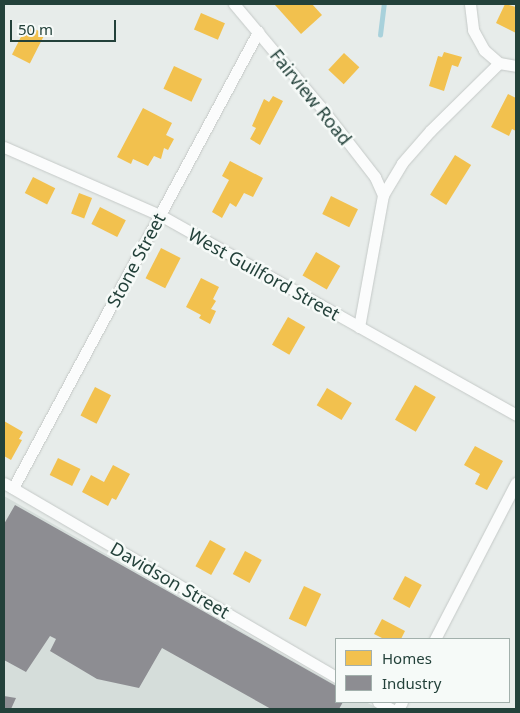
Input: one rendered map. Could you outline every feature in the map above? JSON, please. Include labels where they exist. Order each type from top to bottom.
[{"type":"street","name":"Fairview Road","points":[[234,4],[326,114],[375,177],[383,195]]},
{"type":"street","points":[[470,4],[473,30],[484,50],[499,63],[516,66]]},
{"type":"street","name":"Stone Street","points":[[8,485],[160,216],[258,32]]},
{"type":"street","points":[[359,327],[383,195],[402,163],[424,137],[499,63]]},
{"type":"street","name":"West Guilford Street","points":[[4,147],[160,216],[516,415]]},
{"type":"street","points":[[435,638],[516,484]]},
{"type":"street","name":"Davidson Street","points":[[8,485],[335,676]]},
{"type":"street","points":[[380,703],[391,709]]},
{"type":"shaded area","points":[[4,496],[335,684],[335,703],[368,703],[379,709],[4,709]]},
{"type":"building: Homes","points":[[276,4],[312,4],[322,15],[301,34]]},
{"type":"building: Homes","points":[[505,4],[516,7],[516,33],[496,23]]},
{"type":"building: Homes","points":[[201,13],[225,23],[218,40],[194,30]]},
{"type":"building: Homes","points":[[27,25],[45,34],[30,63],[12,54]]},
{"type":"building: Homes","points":[[444,52],[462,57],[458,67],[452,65],[444,91],[429,86],[438,56],[442,57]]},
{"type":"building: Homes","points":[[344,53],[359,67],[344,84],[328,70]]},
{"type":"building: Homes","points":[[174,66],[202,79],[192,102],[163,89]]},
{"type":"building: Homes","points":[[508,94],[516,98],[516,131],[512,129],[509,136],[491,127]]},
{"type":"building: Homes","points":[[273,96],[283,101],[260,145],[250,139],[256,128],[252,126],[264,99],[269,102]]},
{"type":"building: Homes","points":[[143,108],[172,123],[166,135],[174,139],[168,150],[164,148],[161,159],[154,156],[148,166],[133,159],[131,164],[117,157]]},
{"type":"building: Homes","points":[[455,155],[471,165],[446,205],[430,195]]},
{"type":"building: Homes","points":[[230,161],[263,178],[253,197],[244,193],[236,207],[230,203],[222,218],[212,212],[229,180],[222,176]]},
{"type":"building: Homes","points":[[33,177],[55,188],[47,204],[25,193]]},
{"type":"building: Homes","points":[[79,193],[92,198],[84,219],[71,214]]},
{"type":"building: Homes","points":[[331,196],[358,209],[349,227],[322,214]]},
{"type":"building: Homes","points":[[100,207],[126,220],[117,237],[91,224]]},
{"type":"building: Homes","points":[[161,248],[181,258],[165,288],[146,278]]},
{"type":"building: Homes","points":[[316,252],[340,266],[327,289],[302,275]]},
{"type":"building: Homes","points":[[201,278],[219,287],[213,299],[216,301],[211,309],[216,311],[210,324],[199,318],[201,315],[186,307]]},
{"type":"building: Homes","points":[[288,317],[305,327],[289,355],[272,345]]},
{"type":"building: Homes","points":[[415,385],[436,397],[416,432],[395,420]]},
{"type":"building: Homes","points":[[95,387],[111,395],[97,424],[80,416]]},
{"type":"building: Homes","points":[[327,388],[352,403],[342,420],[317,405]]},
{"type":"building: Homes","points":[[4,421],[23,432],[19,439],[22,440],[11,460],[4,456]]},
{"type":"building: Homes","points":[[475,446],[503,461],[487,490],[475,484],[480,474],[464,465]]},
{"type":"building: Homes","points":[[58,458],[80,469],[72,486],[50,475]]},
{"type":"building: Homes","points":[[113,465],[130,474],[116,500],[112,498],[108,506],[82,492],[91,475],[104,482]]},
{"type":"building: Homes","points":[[210,540],[226,549],[211,575],[195,566]]},
{"type":"building: Homes","points":[[245,551],[262,560],[250,583],[233,574]]},
{"type":"building: Homes","points":[[405,576],[422,585],[410,608],[393,599]]},
{"type":"building: Homes","points":[[304,586],[321,594],[306,627],[289,619]]},
{"type":"building: Homes","points":[[382,619],[405,631],[402,638],[382,638],[374,634]]},
{"type":"building: Industry","points":[[15,505],[335,685],[335,703],[342,703],[339,709],[271,709],[162,648],[139,688],[97,679],[50,651],[56,639],[50,636],[26,672],[4,660],[4,524]]},
{"type":"building: Industry","points":[[4,696],[16,698],[11,709],[4,709]]},
{"type":"waterway","points":[[380,35],[384,4]]}]
